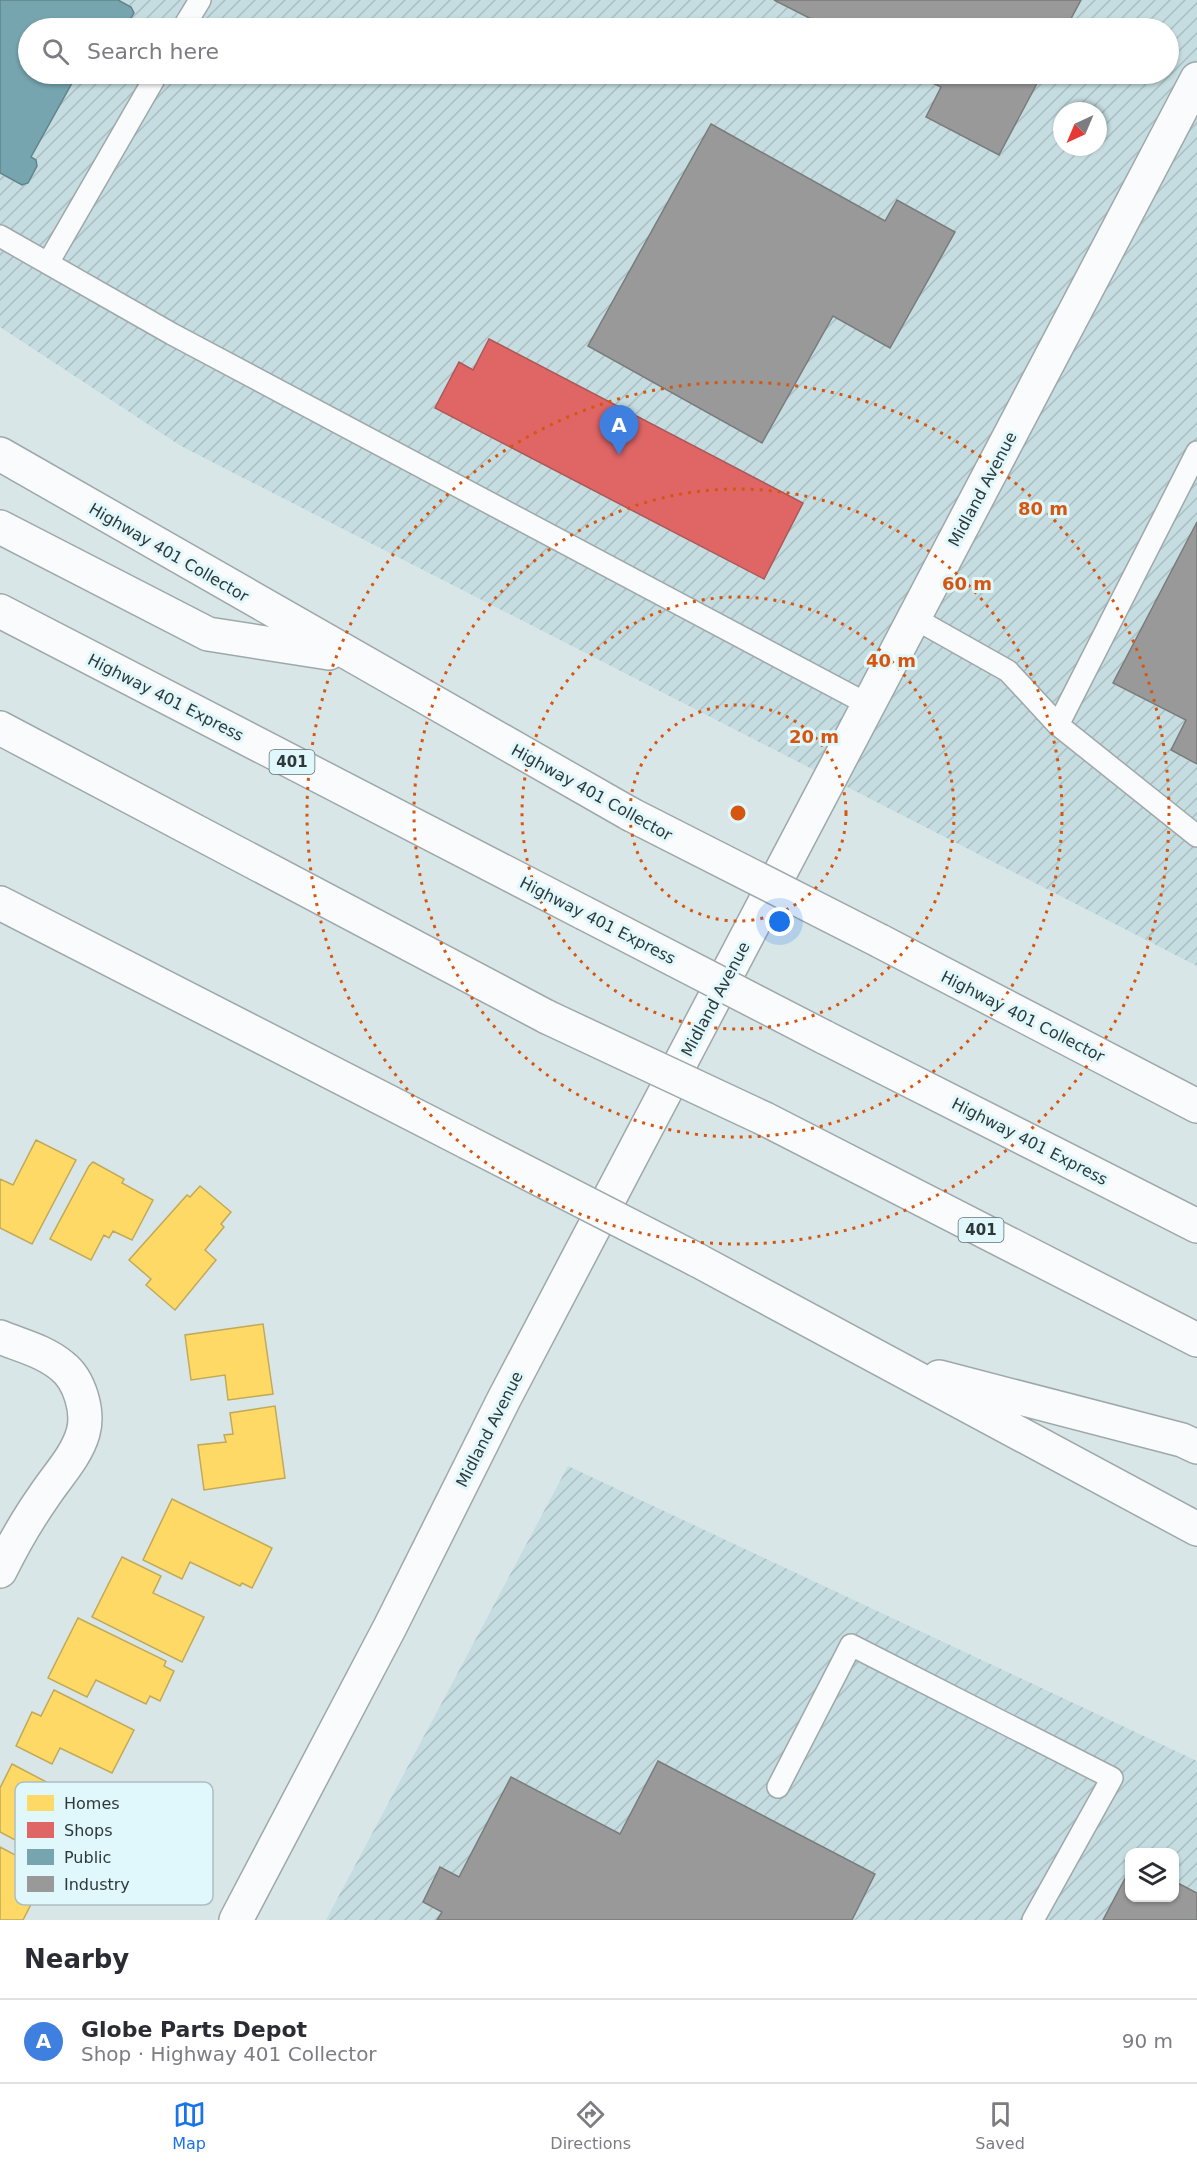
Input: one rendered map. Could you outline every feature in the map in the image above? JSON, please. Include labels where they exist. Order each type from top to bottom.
[{"type":"main road","name":"Midland Avenue","points":[[236,1920],[390,1627],[504,1399],[1197,79]]},
{"type":"main road","name":"Highway 401 Collector","points":[[0,454],[348,656],[630,814],[1197,1106]]},
{"type":"main road","points":[[0,527],[208,634],[348,656]]},
{"type":"main road","name":"Highway 401 Express","points":[[0,611],[824,1037],[1197,1226]]},
{"type":"main road","name":"401","points":[[0,728],[547,1017],[765,1119],[1197,1340]]},
{"type":"main road","points":[[0,903],[697,1260],[1197,1529]]},
{"type":"main road","points":[[0,1337],[42,1352],[64,1368],[80,1391],[84,1402],[83,1432],[68,1463],[18,1535],[0,1571]]},
{"type":"main road","points":[[888,1363],[1182,1440],[1197,1447]]},
{"type":"lane","points":[[189,18],[200,0]]},
{"type":"lane","points":[[48,263],[151,84]]},
{"type":"lane","points":[[0,236],[172,334],[869,705]]},
{"type":"lane","points":[[1058,725],[1197,452]]},
{"type":"lane","points":[[914,618],[1008,671],[1058,725],[1197,836]]},
{"type":"lane","points":[[778,1787],[851,1645],[1112,1778],[1032,1920]]},
{"type":"shaded area","points":[[0,0],[1197,0],[1197,966],[181,446],[0,327]]},
{"type":"shaded area","points":[[568,1466],[1197,1761],[1197,1920],[326,1920]]},
{"type":"building: Homes","points":[[36,1140],[76,1160],[32,1244],[0,1228],[0,1179],[13,1185]]},
{"type":"building: Homes","points":[[93,1162],[124,1179],[122,1183],[153,1200],[132,1240],[113,1231],[109,1238],[104,1235],[91,1260],[50,1239]]},
{"type":"building: Homes","points":[[200,1186],[231,1212],[221,1224],[224,1227],[205,1250],[216,1260],[175,1310],[146,1285],[151,1279],[129,1260],[187,1195],[190,1197]]},
{"type":"building: Homes","points":[[263,1324],[273,1394],[228,1400],[225,1375],[191,1380],[185,1335]]},
{"type":"building: Homes","points":[[275,1406],[285,1478],[204,1490],[198,1445],[226,1442],[224,1435],[233,1434],[230,1413]]},
{"type":"building: Homes","points":[[172,1499],[272,1548],[252,1588],[242,1583],[240,1586],[190,1562],[182,1579],[143,1560]]},
{"type":"building: Homes","points":[[122,1557],[161,1576],[153,1593],[204,1617],[182,1662],[92,1617]]},
{"type":"building: Homes","points":[[78,1618],[166,1661],[164,1666],[174,1671],[160,1701],[150,1696],[146,1704],[96,1680],[87,1697],[48,1678]]},
{"type":"building: Homes","points":[[54,1690],[134,1730],[112,1773],[60,1748],[52,1764],[16,1746],[32,1712],[41,1716]]},
{"type":"building: Homes","points":[[12,1764],[46,1782],[15,1782],[15,1840],[0,1832],[0,1788]]},
{"type":"building: Homes","points":[[0,1847],[15,1855],[15,1905],[31,1905],[23,1920],[0,1920]]},
{"type":"building: Shops","points":[[489,339],[803,503],[764,579],[435,408],[459,362],[473,370]]},
{"type":"building: Public","points":[[0,0],[118,0],[131,7],[134,13],[131,18],[18,18],[18,84],[71,84],[31,157],[36,160],[37,166],[28,183],[22,185],[0,173]]},
{"type":"building: Industry","points":[[774,0],[1081,0],[1071,18],[809,18]]},
{"type":"building: Industry","points":[[935,84],[1037,84],[999,155],[926,117],[941,87]]},
{"type":"building: Industry","points":[[711,124],[885,221],[897,200],[955,232],[890,348],[833,316],[762,443],[588,346]]},
{"type":"building: Industry","points":[[1197,522],[1197,764],[1171,750],[1186,720],[1113,683]]},
{"type":"building: Industry","points":[[658,1761],[875,1874],[852,1920],[437,1920],[442,1912],[423,1902],[440,1867],[459,1877],[511,1777],[620,1834]]},
{"type":"building: Industry","points":[[1125,1878],[1125,1902],[1179,1902],[1179,1884],[1197,1893],[1197,1920],[1103,1920]]},
{"type":"place","name":"Globe Parts Depot","points":[[619,455]]}]
